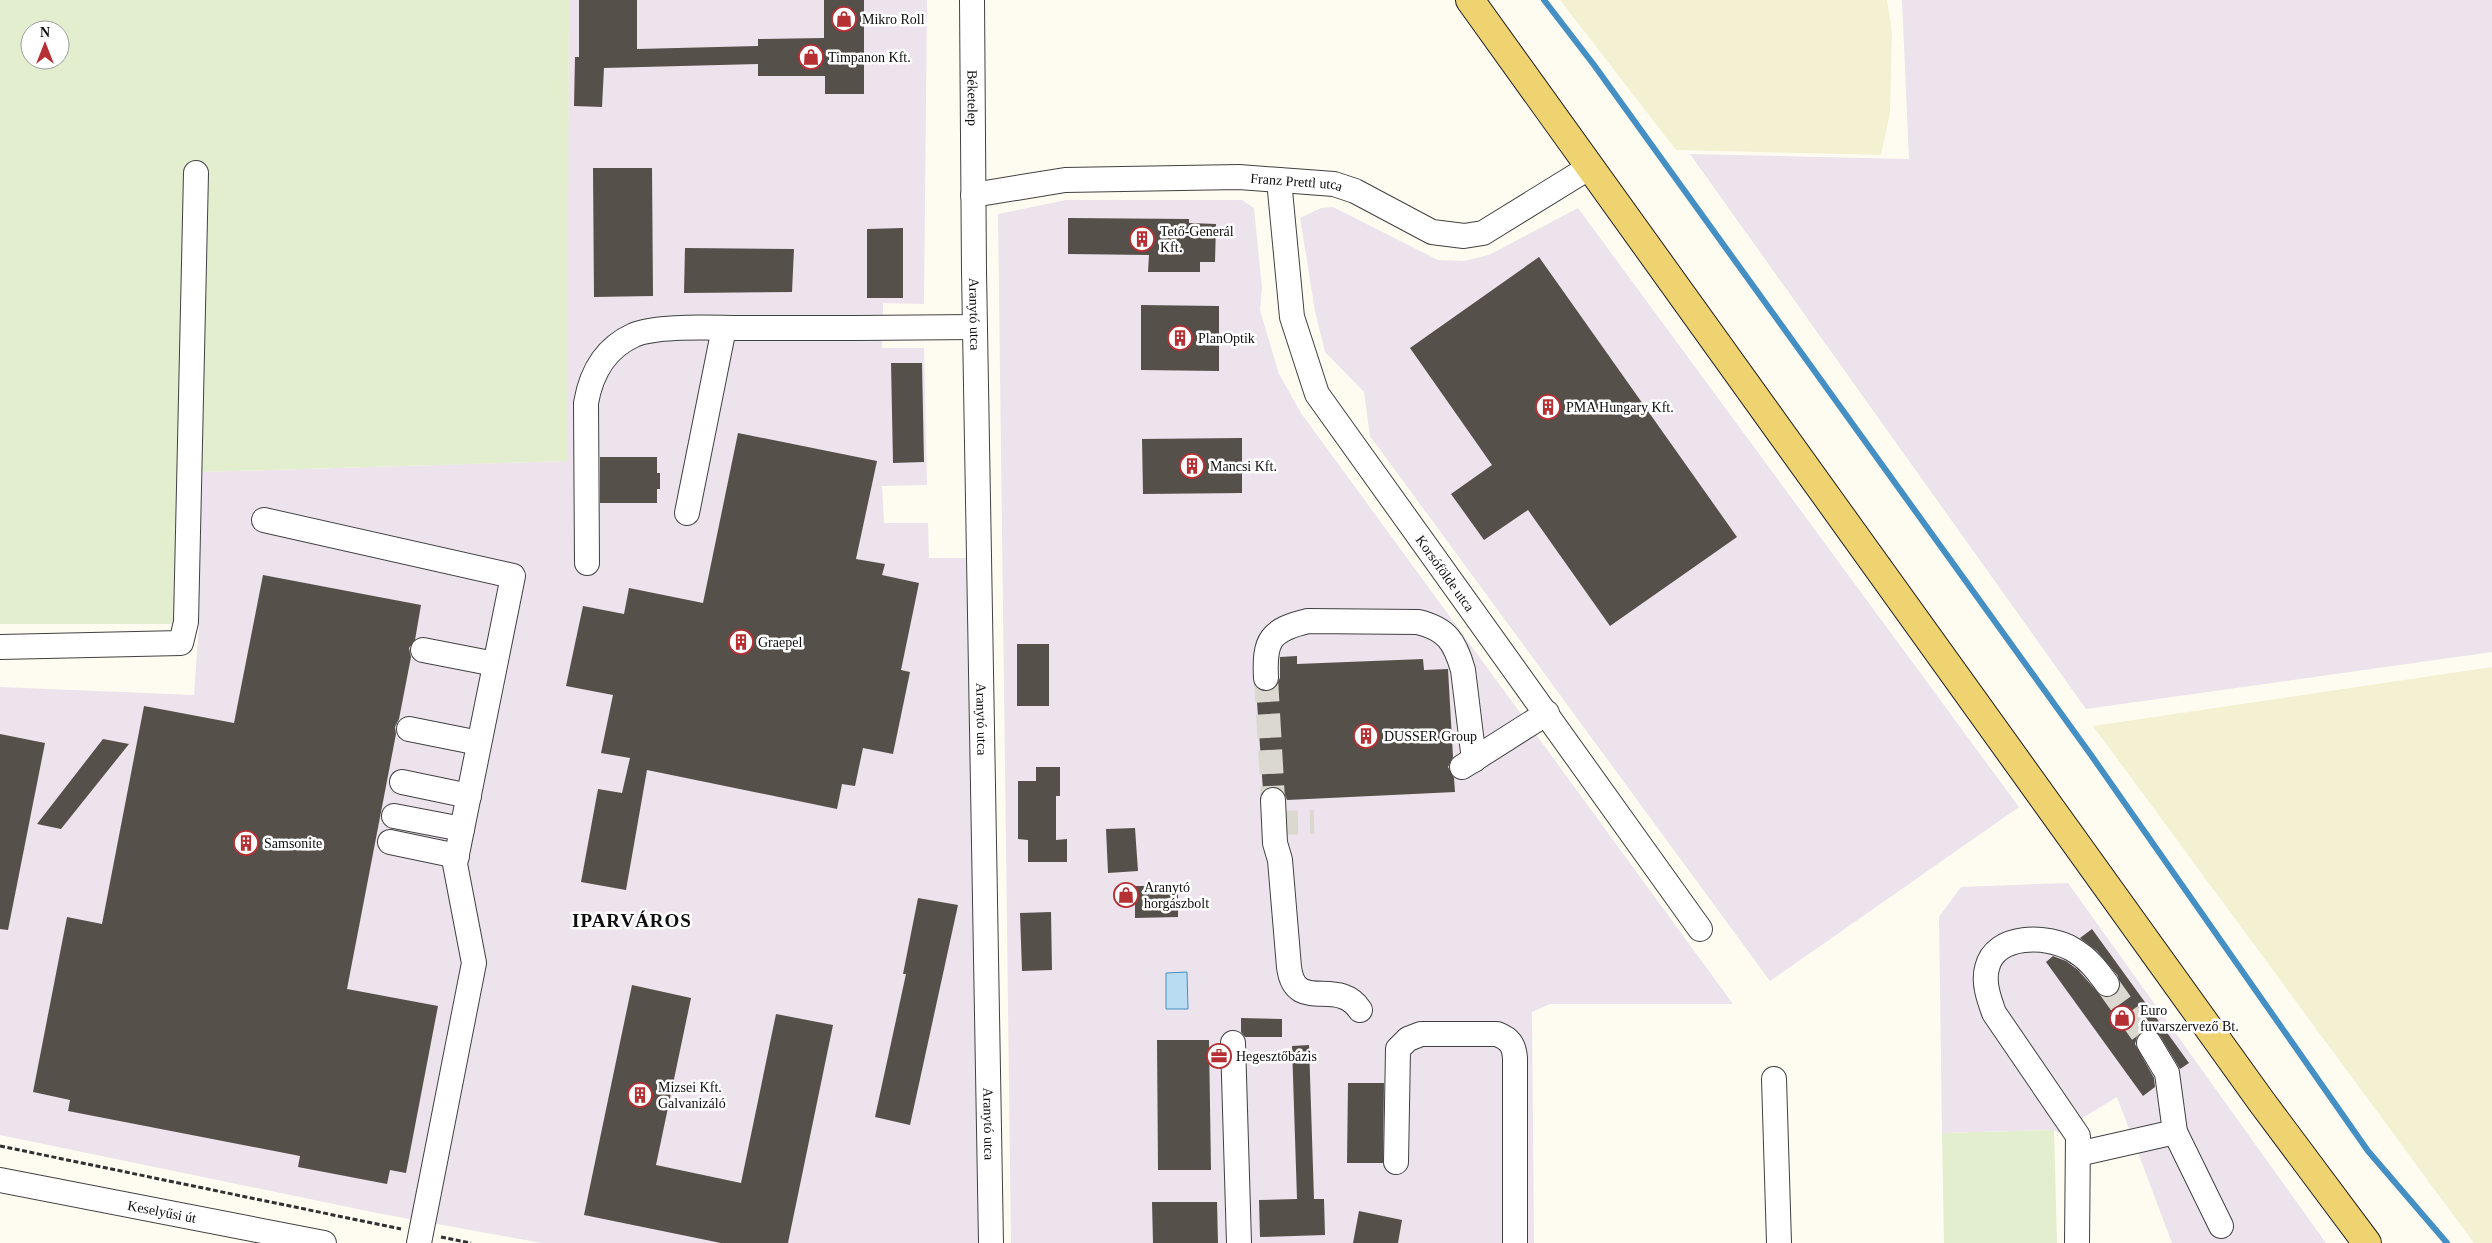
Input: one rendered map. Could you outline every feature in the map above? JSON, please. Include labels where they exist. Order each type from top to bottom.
[{"type":"main road","points":[[1470,0],[2256,1093],[2367,1243]]},
{"type":"street","name":"Béketelep","points":[[972,0],[973,195]]},
{"type":"street","name":"Franz Prettl utca","points":[[973,195],[1065,180],[1238,177],[1334,184],[1355,191],[1432,232],[1464,236],[1483,233],[1590,168]]},
{"type":"street","points":[[0,647],[181,643],[186,622],[196,174]]},
{"type":"street","name":"Korsófölde utca","points":[[1279,180],[1292,317],[1317,394],[1700,929]]},
{"type":"street","name":"Aranytó utca","points":[[973,195],[991,1243]]},
{"type":"street","points":[[587,563],[586,403],[589,386],[604,357],[634,335],[652,330],[724,328],[975,327]]},
{"type":"street","points":[[687,513],[724,328]]},
{"type":"street","points":[[264,520],[513,576],[455,864],[474,963],[420,1238]]},
{"type":"street","points":[[1266,678],[1265,654],[1268,645],[1282,630],[1295,624],[1318,621],[1418,622],[1442,630],[1451,639],[1460,657],[1464,670],[1468,764],[1547,713]]},
{"type":"street","points":[[423,650],[495,664]]},
{"type":"street","points":[[409,728],[479,744]]},
{"type":"street","points":[[402,782],[469,796]]},
{"type":"street","points":[[1272,800],[1275,843],[1280,860],[1289,967],[1292,981],[1307,993],[1346,996],[1352,999],[1360,1010]]},
{"type":"street","points":[[394,816],[462,830]]},
{"type":"street","points":[[390,842],[457,856]]},
{"type":"street","points":[[2077,1243],[2078,1136],[2071,1123],[1994,1013],[1988,997],[1986,970],[1994,953],[2002,948],[2019,942],[2043,939],[2060,943],[2084,957],[2107,984]]},
{"type":"street","points":[[1396,1162],[1398,1049],[1408,1039],[1421,1034],[1497,1034],[1508,1039],[1515,1048],[1515,1243]]},
{"type":"street","points":[[1233,1043],[1239,1243]]},
{"type":"street","points":[[2148,1043],[2168,1073],[2175,1132],[2221,1226]]},
{"type":"street","points":[[1774,1079],[1779,1243]]},
{"type":"street","points":[[2078,1154],[2175,1132]]},
{"type":"street","name":"Keselyűsi út","points":[[0,1180],[281,1239],[324,1243]]},
{"type":"path","points":[[0,1146],[420,1238],[472,1243]]},
{"type":"shaded area","points":[[569,0],[927,0],[924,304],[883,303],[882,348],[924,348],[927,485],[882,486],[884,523],[928,523],[929,558],[966,558],[980,1243],[542,1243],[377,1213],[0,1135],[0,687],[194,695],[199,624],[201,472],[566,461]]},
{"type":"shaded area","points":[[1560,0],[1887,0],[1892,32],[1890,113],[1881,155],[1676,150]]},
{"type":"shaded area","points":[[1902,0],[2492,0],[2492,652],[2086,709],[1690,154],[1909,159]]},
{"type":"shaded area","points":[[1066,200],[1242,200],[1254,208],[1262,288],[1260,310],[1279,374],[1301,413],[1733,1004],[1550,1004],[1532,1012],[1534,1243],[1011,1243],[998,214]]},
{"type":"shaded area","points":[[1333,207],[1438,260],[1464,261],[1489,255],[1578,208],[2019,807],[1770,981],[1370,436],[1364,392],[1325,352],[1315,311],[1300,218],[1321,208]]},
{"type":"shaded area","points":[[2492,667],[2492,1243],[2474,1243],[2093,726]]},
{"type":"shaded area","points":[[2068,883],[2326,1243],[2172,1243],[2117,1097],[2058,1133],[2054,1130],[1942,1133],[1939,917],[1961,887]]},
{"type":"green space","points":[[0,0],[569,0],[567,461],[201,472],[199,624],[0,624]]},
{"type":"green space","points":[[2054,1130],[2057,1243],[1944,1243],[1942,1133]]},
{"type":"water","points":[[1187,972],[1188,1009],[1166,1009],[1166,973]]},
{"type":"building","points":[[579,0],[637,0],[637,49],[758,46],[758,39],[824,38],[824,0],[864,0],[864,94],[825,94],[825,76],[758,76],[758,64],[604,68],[602,107],[574,106],[575,57],[579,57]]},
{"type":"building","points":[[593,168],[652,168],[653,296],[594,297]]},
{"type":"building","name":"Tető-Generál Kft.","points":[[1068,218],[1189,219],[1189,223],[1216,224],[1215,262],[1200,262],[1200,272],[1148,272],[1149,255],[1068,254]]},
{"type":"building","points":[[903,228],[903,298],[867,298],[867,229]]},
{"type":"building","points":[[685,248],[794,249],[792,292],[684,293]]},
{"type":"building","name":"PMA Hungary Kft.","points":[[1539,257],[1737,537],[1610,626],[1528,510],[1484,540],[1451,494],[1492,465],[1410,348]]},
{"type":"building","name":"PlanOptik","points":[[1141,305],[1219,306],[1219,371],[1141,370]]},
{"type":"building","points":[[891,363],[922,363],[924,462],[893,463]]},
{"type":"building","name":"Graepel","points":[[738,433],[877,461],[856,559],[885,564],[882,575],[919,583],[901,670],[910,672],[893,754],[863,748],[855,786],[842,784],[837,809],[647,770],[626,890],[581,882],[598,789],[622,793],[630,758],[601,753],[613,695],[566,686],[583,606],[624,614],[629,588],[703,603]]},
{"type":"building","name":"Mancsi Kft.","points":[[1242,438],[1242,493],[1143,494],[1142,439]]},
{"type":"building","points":[[600,457],[657,457],[660,489],[657,489],[657,503],[600,503]]},
{"type":"building","name":"Samsonite","points":[[263,575],[421,605],[415,640],[409,648],[411,657],[399,719],[395,727],[396,734],[347,989],[438,1006],[406,1173],[390,1170],[387,1184],[298,1167],[300,1156],[68,1111],[70,1100],[33,1092],[67,917],[102,924],[144,706],[234,723]]},
{"type":"building","points":[[1017,644],[1049,644],[1049,706],[1017,706]]},
{"type":"building","name":"DUSSER Group","points":[[1297,656],[1297,664],[1423,659],[1424,670],[1448,669],[1453,757],[1448,767],[1454,778],[1455,792],[1287,800],[1284,792],[1279,788],[1272,786],[1263,791],[1256,687],[1266,692],[1274,689],[1280,678],[1280,657]]},
{"type":"building","points":[[0,734],[45,743],[8,930],[0,929]]},
{"type":"building","points":[[103,739],[129,744],[61,829],[37,824]]},
{"type":"building","points":[[1036,767],[1060,767],[1060,796],[1056,796],[1056,840],[1067,839],[1067,862],[1028,862],[1028,840],[1018,839],[1018,781],[1036,781]]},
{"type":"building","points":[[1135,828],[1138,871],[1108,873],[1106,829]]},
{"type":"building","points":[[1135,886],[1178,886],[1178,917],[1135,918]]},
{"type":"building","points":[[918,898],[958,905],[910,1125],[875,1117],[906,974],[903,974]]},
{"type":"building","points":[[1051,912],[1052,970],[1022,971],[1020,913]]},
{"type":"building","points":[[2092,929],[2189,1063],[2180,1069],[2160,1036],[2149,1029],[2142,1032],[2137,1037],[2135,1044],[2154,1078],[2155,1087],[2143,1096],[2046,962],[2053,956],[2066,961],[2078,970],[2101,996],[2108,998],[2115,995],[2120,989],[2118,976],[2097,951],[2080,938]]},
{"type":"building","name":"Mizsei Kft. Galvanizáló","points":[[632,985],[691,998],[656,1165],[741,1183],[776,1014],[833,1025],[788,1243],[721,1243],[584,1215]]},
{"type":"building","points":[[1241,1018],[1282,1019],[1282,1037],[1245,1037],[1241,1032]]},
{"type":"building","points":[[1157,1040],[1209,1040],[1211,1170],[1158,1170]]},
{"type":"building","points":[[1309,1045],[1314,1199],[1324,1199],[1325,1235],[1260,1237],[1259,1200],[1297,1199],[1292,1046]]},
{"type":"building","points":[[1348,1083],[1384,1083],[1383,1163],[1347,1163]]},
{"type":"building","points":[[1152,1202],[1217,1202],[1218,1243],[1153,1243]]},
{"type":"building","points":[[1359,1211],[1402,1220],[1398,1243],[1353,1243]]},
{"type":"waterway","points":[[1544,0],[1594,65],[2091,755],[2368,1151],[2447,1243]]},
{"type":"tunnel","points":[[1266,678],[1273,800]]},
{"type":"tunnel","points":[[1274,823],[1314,822]]},
{"type":"tunnel","points":[[2107,984],[2149,1043]]},
{"type":"place","name":"Mikro Roll","points":[[844,19]]},
{"type":"place","name":"Timpanon Kft.","points":[[811,57]]},
{"type":"place","name":"Tető-Generál Kft.","points":[[1142,239]]},
{"type":"place","name":"PlanOptik","points":[[1180,338]]},
{"type":"place","name":"PMA Hungary Kft.","points":[[1548,407]]},
{"type":"place","name":"Mancsi Kft.","points":[[1192,466]]},
{"type":"place","name":"Graepel","points":[[741,642]]},
{"type":"place","name":"DUSSER Group","points":[[1366,736]]},
{"type":"place","name":"Samsonite","points":[[246,843]]},
{"type":"place","name":"Aranytó horgászbolt","points":[[1126,895]]},
{"type":"place","name":"Euro fuvarszervező Bt.","points":[[2122,1018]]},
{"type":"place","name":"Hegesztőbázis","points":[[1219,1056]]},
{"type":"place","name":"Mizsei Kft. Galvanizáló","points":[[640,1095]]},
{"type":"district","name":"IPARVÁROS","points":[[632,920]]}]
